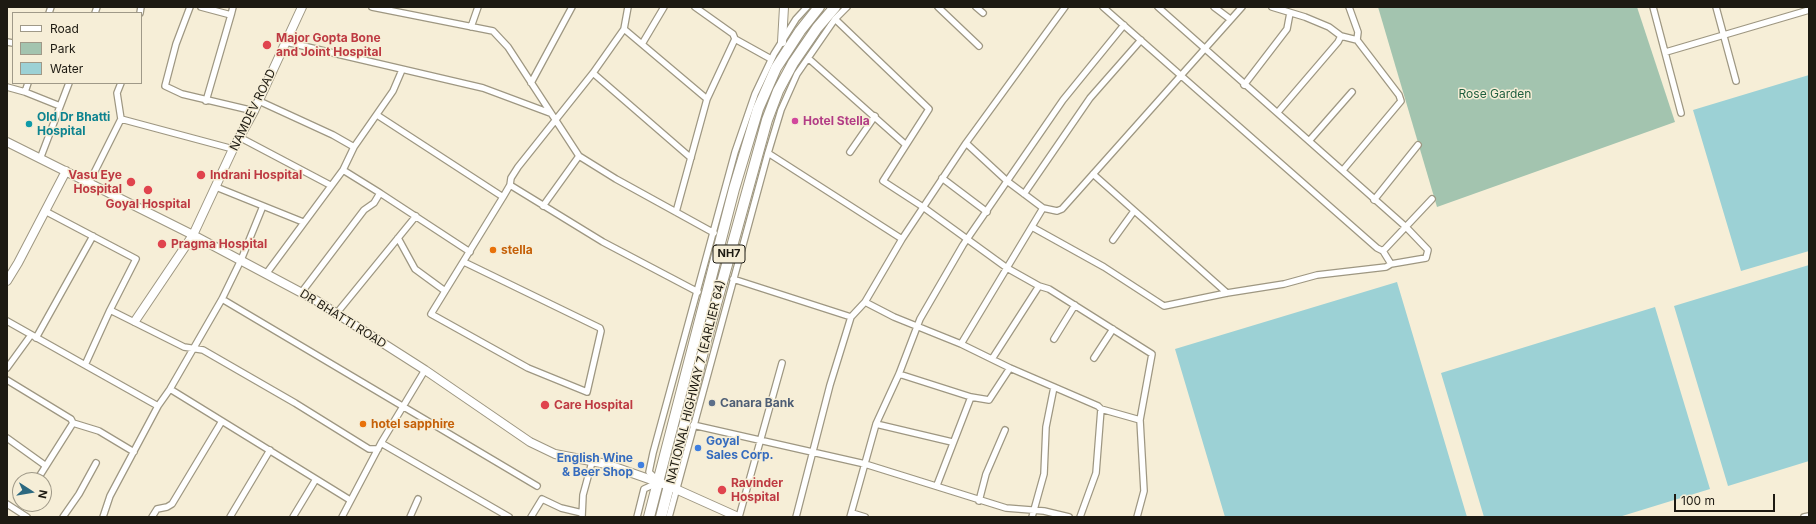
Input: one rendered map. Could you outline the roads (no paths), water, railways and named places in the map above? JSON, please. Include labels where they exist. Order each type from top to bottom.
[{"type":"highway","name":"NH7","points":[[649,517],[734,189],[758,109],[776,68],[800,31],[819,7]]},
{"type":"highway","name":"NATIONAL HIGHWAY 7 (EARLIER 64)","points":[[661,517],[673,488],[705,344],[767,120],[778,91],[793,63],[817,28],[835,7]]},
{"type":"main road","name":"NAMDEV ROAD","points":[[135,321],[193,235],[233,149],[241,138],[259,101],[302,7]]},
{"type":"main road","points":[[782,42],[784,7]]},
{"type":"main road","name":"DR BHATTI ROAD","points":[[7,142],[193,235],[301,293],[425,370],[530,442],[554,454],[606,464],[659,482],[739,517]]},
{"type":"main road","points":[[7,281],[66,171]]},
{"type":"street","points":[[190,7],[176,44],[165,86],[182,94],[254,111]]},
{"type":"street","points":[[200,7],[231,15]]},
{"type":"street","points":[[206,100],[233,7]]},
{"type":"street","points":[[372,7],[493,31],[508,48],[579,156],[616,179],[714,233]]},
{"type":"street","points":[[471,27],[478,7]]},
{"type":"street","points":[[531,83],[572,7]]},
{"type":"street","points":[[464,262],[600,328],[601,330],[586,392],[528,368],[431,314],[503,198],[510,185],[511,178],[518,167],[593,72],[624,29],[628,7]]},
{"type":"street","points":[[642,44],[664,7]]},
{"type":"street","points":[[695,7],[733,34],[735,39],[771,60]]},
{"type":"street","points":[[637,517],[644,489],[659,482],[649,472],[653,452],[737,146],[755,94],[771,60],[796,18],[807,7]]},
{"type":"street","points":[[669,517],[673,488],[693,425],[768,153],[797,74],[835,19],[847,7]]},
{"type":"street","points":[[938,7],[979,46]]},
{"type":"street","points":[[976,7],[983,13]]},
{"type":"street","points":[[796,517],[830,385],[851,317],[866,302],[902,239],[942,178],[1064,7]]},
{"type":"street","points":[[1103,7],[1371,243],[1383,251],[1391,264]]},
{"type":"street","points":[[1032,227],[1104,267],[1164,306],[1227,292],[1284,284],[1317,275],[1386,267],[1391,264],[1426,258],[1428,250],[1406,227],[1374,200],[1278,112],[1244,85],[1158,7]]},
{"type":"street","points":[[1214,7],[1230,19]]},
{"type":"street","points":[[966,143],[1007,181],[1043,208],[1057,211],[1062,209],[1242,7]]},
{"type":"street","points":[[1272,7],[1305,17],[1329,27],[1341,36],[1357,40],[1399,95],[1401,101],[1343,170]]},
{"type":"street","points":[[1349,7],[1358,32],[1357,40]]},
{"type":"street","points":[[1653,7],[1681,113]]},
{"type":"street","points":[[1716,7],[1736,81]]},
{"type":"street","points":[[1666,52],[1809,10]]},
{"type":"street","points":[[1244,85],[1287,29],[1290,13]]},
{"type":"street","points":[[835,19],[929,109],[883,181],[923,207],[1007,268],[1039,286],[1049,289],[1152,354],[1140,420],[1144,491],[1137,517]]},
{"type":"street","points":[[865,517],[851,515],[852,508],[876,424],[899,374],[917,326],[967,240],[1007,181],[1063,100],[1124,26]]},
{"type":"street","points":[[624,29],[707,99]]},
{"type":"street","points":[[1278,112],[1338,42],[1341,36]]},
{"type":"street","points":[[676,212],[707,99],[735,39]]},
{"type":"street","points":[[1024,194],[1090,98],[1141,40]]},
{"type":"street","points":[[286,42],[483,88],[550,113]]},
{"type":"street","points":[[808,58],[906,144]]},
{"type":"street","points":[[266,274],[330,185],[343,170],[354,147],[393,91],[402,70]]},
{"type":"street","points":[[593,72],[691,158]]},
{"type":"street","points":[[25,92],[28,84]]},
{"type":"street","points":[[40,159],[69,84]]},
{"type":"street","points":[[90,183],[121,119],[117,93],[121,84]]},
{"type":"street","points":[[7,87],[25,92],[60,106]]},
{"type":"street","points":[[1309,141],[1352,92]]},
{"type":"street","points":[[259,101],[333,135],[354,147]]},
{"type":"street","points":[[377,115],[503,198]]},
{"type":"street","points":[[850,152],[875,116]]},
{"type":"street","points":[[121,119],[233,149]]},
{"type":"street","points":[[241,138],[330,185]]},
{"type":"street","points":[[1374,200],[1418,145]]},
{"type":"street","points":[[768,153],[902,239]]},
{"type":"street","points":[[543,206],[579,156]]},
{"type":"street","points":[[343,170],[470,252]]},
{"type":"street","points":[[1093,174],[1227,292]]},
{"type":"street","points":[[942,178],[987,212]]},
{"type":"street","points":[[510,185],[602,242],[698,292]]},
{"type":"street","points":[[216,187],[303,222]]},
{"type":"street","points":[[301,293],[364,210],[374,203],[380,193]]},
{"type":"street","points":[[1383,251],[1432,199]]},
{"type":"street","points":[[103,517],[110,496],[158,406],[170,389],[192,348],[222,299],[241,260],[263,206]]},
{"type":"street","points":[[961,344],[1043,208]]},
{"type":"street","points":[[45,211],[136,259],[110,310],[85,365]]},
{"type":"street","points":[[1113,240],[1134,211]]},
{"type":"street","points":[[336,314],[416,216]]},
{"type":"street","points":[[36,338],[93,236]]},
{"type":"street","points":[[398,238],[415,269],[445,292]]},
{"type":"street","points":[[734,279],[851,317]]},
{"type":"street","points":[[992,359],[1039,286]]},
{"type":"street","points":[[222,299],[322,360],[537,486]]},
{"type":"street","points":[[866,302],[894,317],[961,344],[1010,368],[1102,409],[1140,420]]},
{"type":"street","points":[[1054,338],[1075,305]]},
{"type":"street","points":[[110,310],[135,321],[184,347],[203,350],[295,403],[369,449],[378,449]]},
{"type":"street","points":[[7,320],[36,338],[158,406]]},
{"type":"street","points":[[1094,358],[1113,329]]},
{"type":"street","points":[[7,368],[31,335]]},
{"type":"street","points":[[739,517],[782,363]]},
{"type":"street","points":[[899,374],[971,397],[989,400],[1010,368]]},
{"type":"street","points":[[342,517],[381,443],[425,370]]},
{"type":"street","points":[[7,380],[71,419],[73,423],[99,432],[134,452]]},
{"type":"street","points":[[1032,517],[1035,511],[1044,474],[1046,428],[1054,388]]},
{"type":"street","points":[[170,389],[350,500]]},
{"type":"street","points":[[937,485],[952,442],[971,397]]},
{"type":"street","points":[[1080,517],[1096,473],[1102,409]]},
{"type":"street","points":[[152,517],[157,510],[172,504],[222,421]]},
{"type":"street","points":[[42,472],[73,423]]},
{"type":"street","points":[[876,424],[952,442]]},
{"type":"street","points":[[693,425],[761,442],[864,464],[937,485],[979,501],[1006,508],[1044,511],[1069,517]]},
{"type":"street","points":[[979,501],[986,474],[1005,430]]},
{"type":"street","points":[[7,438],[46,466]]},
{"type":"street","points":[[381,443],[509,517]]},
{"type":"street","points":[[230,517],[270,450]]},
{"type":"street","points":[[531,517],[542,499],[561,508],[582,515],[583,495],[592,462]]},
{"type":"street","points":[[63,517],[80,494],[96,463]]},
{"type":"street","points":[[293,517],[316,479]]},
{"type":"street","points":[[410,517],[418,499]]},
{"type":"street","points":[[1804,517],[1809,516]]},
{"type":"water","points":[[1809,75],[1809,251],[1741,271],[1693,110]]},
{"type":"water","points":[[1809,265],[1809,461],[1728,486],[1674,306]]},
{"type":"water","points":[[1397,282],[1467,517],[1225,517],[1175,349]]},
{"type":"water","points":[[1655,307],[1710,489],[1619,517],[1484,517],[1441,373]]},
{"type":"place","name":"Major Gopta Bone and Joint Hospital","points":[[267,45]]},
{"type":"place","name":"Hotel Stella","points":[[795,121]]},
{"type":"place","name":"Old Dr Bhatti Hospital","points":[[29,124]]},
{"type":"place","name":"Indrani Hospital","points":[[201,175]]},
{"type":"place","name":"Vasu Eye Hospital","points":[[131,182]]},
{"type":"place","name":"Goyal Hospital","points":[[148,190]]},
{"type":"place","name":"Pragma Hospital","points":[[162,244]]},
{"type":"place","name":"stella","points":[[493,250]]},
{"type":"place","name":"Canara Bank","points":[[712,403]]},
{"type":"place","name":"Care Hospital","points":[[545,405]]},
{"type":"place","name":"hotel sapphire","points":[[363,424]]},
{"type":"place","name":"Goyal Sales Corp.","points":[[698,448]]},
{"type":"place","name":"English Wine & Beer Shop","points":[[641,465]]},
{"type":"place","name":"Ravinder Hospital","points":[[722,490]]},
{"type":"park label","name":"Rose Garden","points":[[1495,94]]}]
